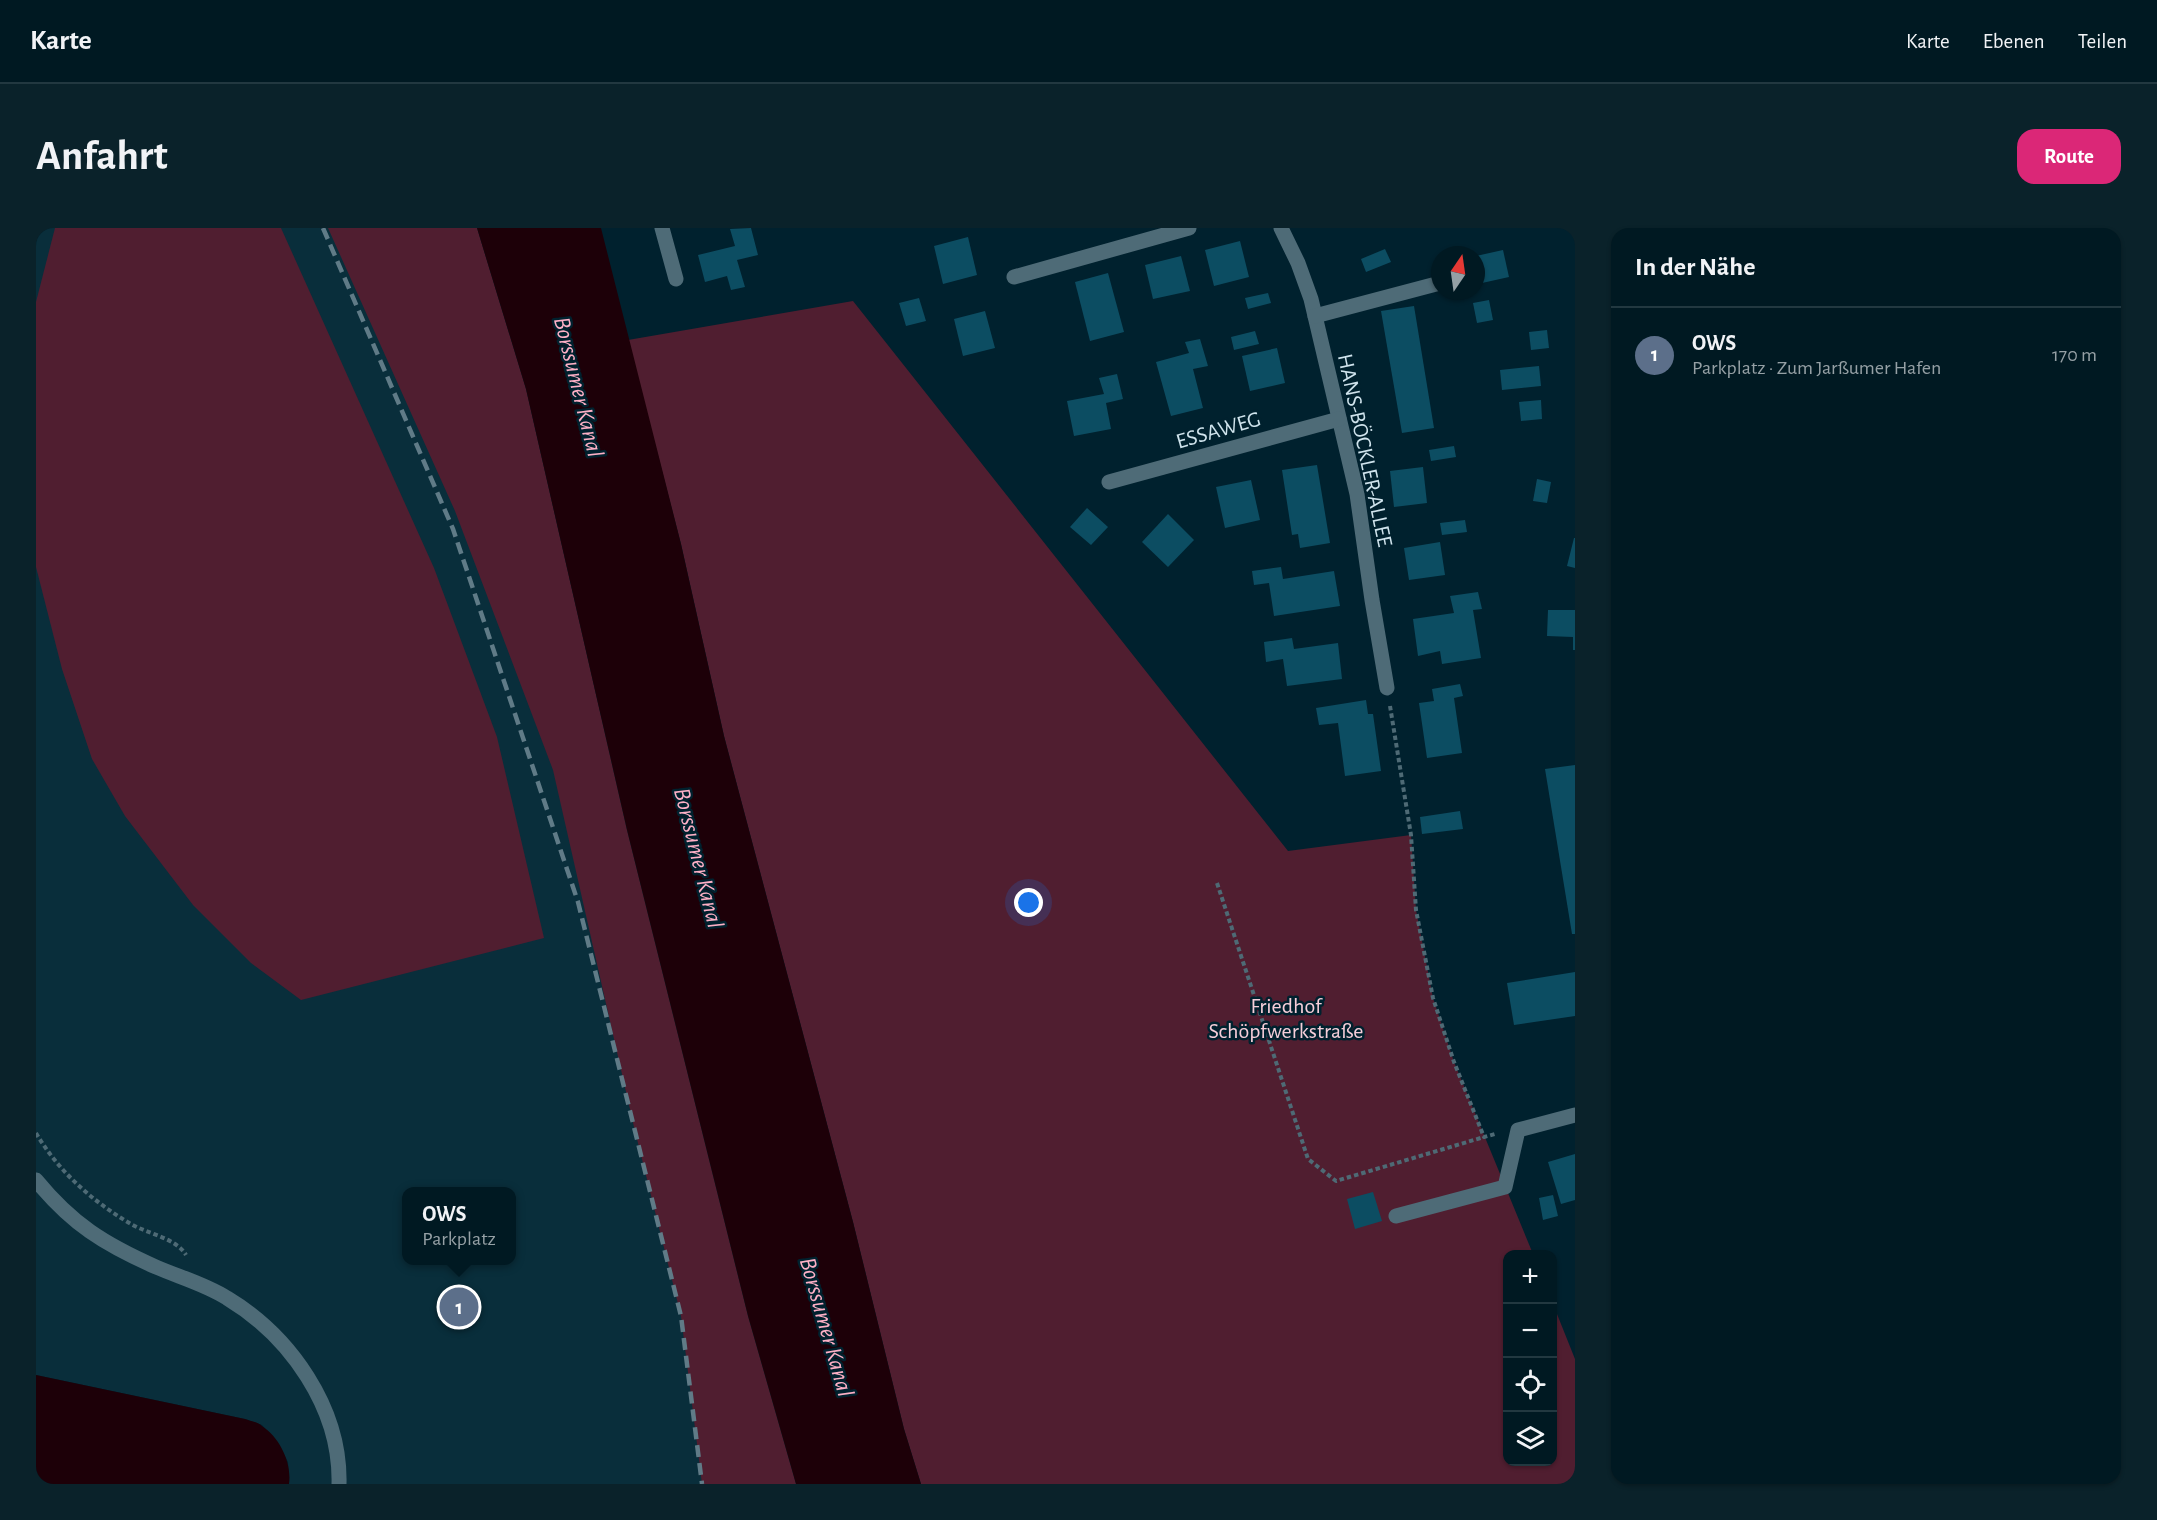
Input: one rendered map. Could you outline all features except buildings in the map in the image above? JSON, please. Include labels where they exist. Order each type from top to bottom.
[{"type":"street","points":[[662,228],[675,279]]},
{"type":"street","points":[[1014,278],[1189,228]]},
{"type":"street","name":"HANS-BÖCKLER-ALLEE","points":[[1281,228],[1298,263],[1314,316],[1357,494],[1387,688]]},
{"type":"street","points":[[1314,316],[1431,285]]},
{"type":"street","name":"ESSAWEG","points":[[1109,482],[1339,419]]},
{"type":"street","points":[[1396,1216],[1505,1187],[1518,1130],[1575,1115]]},
{"type":"street","points":[[36,1180],[48,1195],[81,1226],[106,1244],[226,1297],[260,1322],[283,1343],[316,1391],[328,1420],[337,1454],[339,1484]]},
{"type":"path","points":[[1387,688],[1411,835],[1416,910],[1433,998],[1454,1062],[1484,1137]]},
{"type":"path","points":[[1217,883],[1308,1159],[1336,1181],[1484,1137],[1518,1130]]},
{"type":"path","points":[[36,1132],[45,1148],[81,1189],[131,1224],[181,1247],[204,1287]]},
{"type":"shaded area","points":[[36,228],[477,228],[796,1484],[289,1484],[288,1462],[278,1443],[262,1425],[245,1419],[36,1375]]},
{"type":"green space","points":[[55,228],[281,228],[434,568],[497,737],[544,938],[301,1000],[251,963],[193,905],[125,816],[92,759],[62,669],[36,567],[36,302]]},
{"type":"green space","points":[[328,228],[477,228],[526,389],[627,830],[748,1316],[796,1484],[702,1484],[681,1316],[634,1127],[553,770],[455,511]]},
{"type":"green space","name":"Friedhof Schöpfwerkstraße","points":[[853,301],[1288,851],[1411,835],[1416,910],[1433,998],[1454,1062],[1531,1250],[1503,1250],[1503,1466],[1557,1466],[1557,1314],[1575,1359],[1575,1484],[921,1484],[904,1429],[853,1222],[724,736],[681,544],[628,340]]},
{"type":"water","name":"Borssumer Kanal","points":[[477,228],[601,228],[681,544],[724,736],[853,1222],[904,1429],[921,1484],[796,1484],[748,1316],[627,830],[526,389]]},
{"type":"water","points":[[36,1375],[256,1423],[268,1431],[279,1444],[289,1468],[289,1484],[36,1484]]},
{"type":"railway","points":[[323,228],[453,529],[578,902],[681,1316],[702,1484]]},
{"type":"place","name":"OWS","points":[[459,1307]]}]
